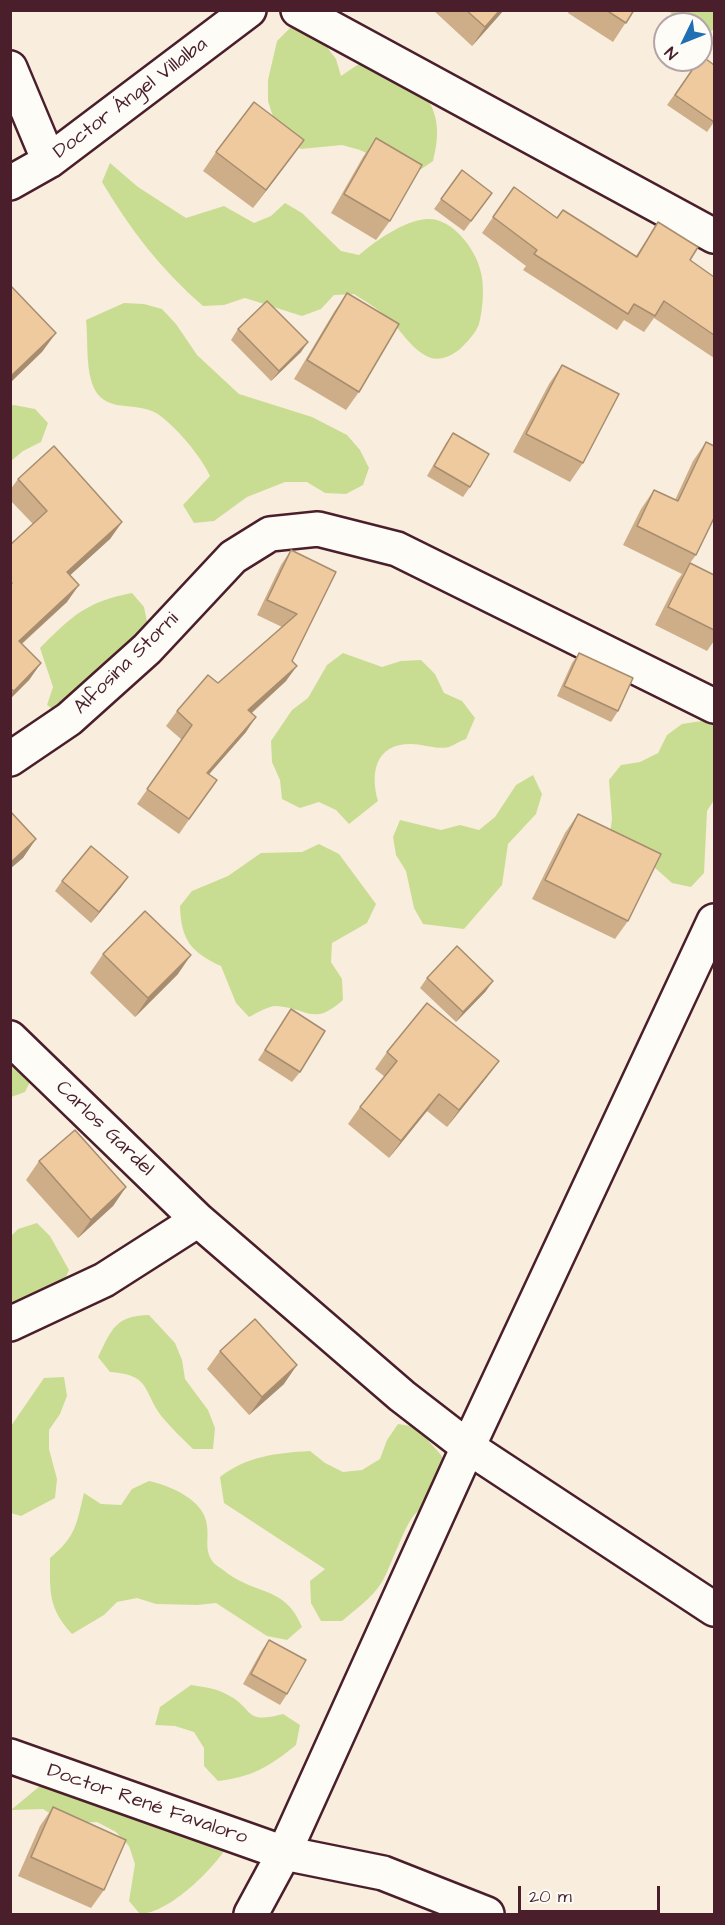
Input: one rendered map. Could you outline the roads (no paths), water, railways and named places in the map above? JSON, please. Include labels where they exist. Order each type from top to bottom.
[{"type":"street","name":"Doctor Ángel Villalba","points":[[10,183],[50,161],[249,10]]},
{"type":"street","points":[[298,10],[714,236]]},
{"type":"street","points":[[10,69],[50,161]]},
{"type":"street","name":"Alfosina Storni","points":[[10,759],[69,719],[147,649],[233,557],[270,534],[318,529],[397,549],[714,706]]},
{"type":"street","points":[[251,1914],[284,1853],[468,1447],[714,921]]},
{"type":"street","name":"Carlos Gardel","points":[[10,1038],[198,1220],[402,1396],[468,1447],[714,1609]]},
{"type":"street","points":[[10,1324],[104,1280],[198,1220]]},
{"type":"street","name":"Doctor René Favaloro","points":[[10,1756],[284,1853],[383,1873],[488,1914]]}]
